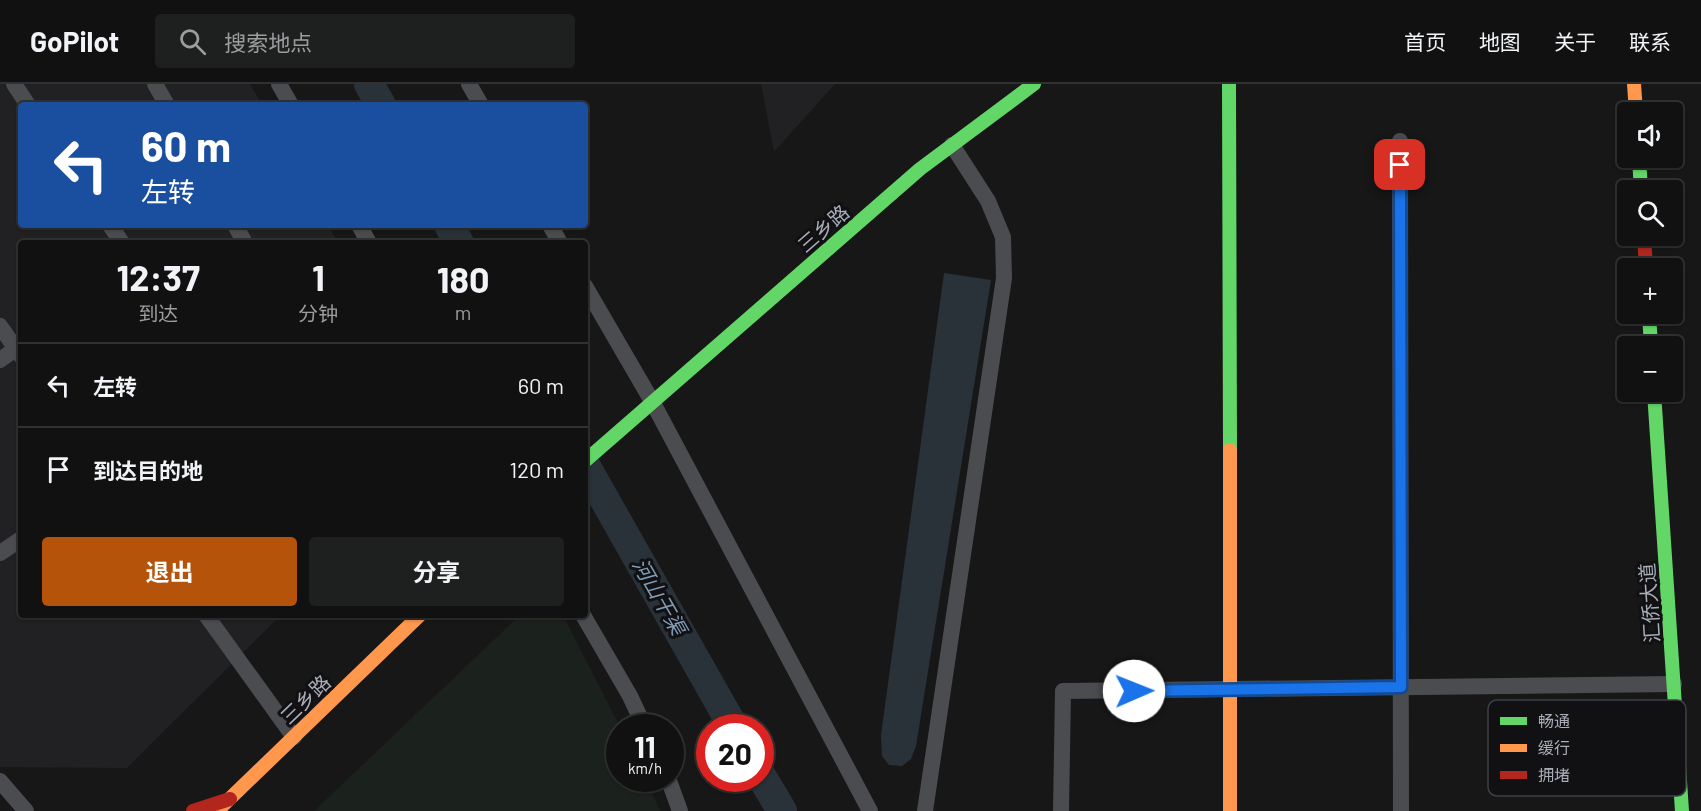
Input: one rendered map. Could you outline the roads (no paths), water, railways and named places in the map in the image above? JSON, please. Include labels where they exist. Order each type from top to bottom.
[{"type":"main road","name":"三乡路","points":[[588,458],[911,177],[1034,84]]},
{"type":"main road","points":[[1229,84],[1230,811]]},
{"type":"main road","points":[[1634,84],[1635,102]]},
{"type":"main road","name":"汇侨大道","points":[[1655,402],[1675,700]]},
{"type":"main road","name":"三乡路","points":[[219,811],[417,618]]},
{"type":"main road","name":"汇侨大道","points":[[1681,796],[1682,811]]},
{"type":"main road","points":[[193,811],[230,799]]},
{"type":"lane","points":[[14,84],[26,102]]},
{"type":"lane","points":[[155,84],[165,102]]},
{"type":"lane","points":[[279,84],[289,102]]},
{"type":"lane","points":[[468,84],[479,102]]},
{"type":"lane","points":[[1400,141],[1401,811]]},
{"type":"lane","points":[[925,811],[1004,278],[1003,237],[988,201],[952,145]]},
{"type":"lane","points":[[588,292],[870,811]]},
{"type":"lane","points":[[0,326],[18,349]]},
{"type":"lane","points":[[0,360],[18,351]]},
{"type":"lane","points":[[0,554],[18,541]]},
{"type":"lane","points":[[208,618],[294,737]]},
{"type":"lane","points":[[585,618],[638,714]]},
{"type":"lane","points":[[1061,811],[1063,692],[1674,684]]},
{"type":"lane","points":[[0,781],[26,811]]},
{"type":"lane","points":[[674,792],[681,811]]},
{"type":"waterway","name":"河山干渠","points":[[369,84],[379,102]]},
{"type":"waterway","name":"河山干渠","points":[[451,228],[457,240]]},
{"type":"waterway","name":"河山干渠","points":[[588,470],[726,714]]},
{"type":"waterway","name":"河山干渠","points":[[771,792],[782,811]]}]
